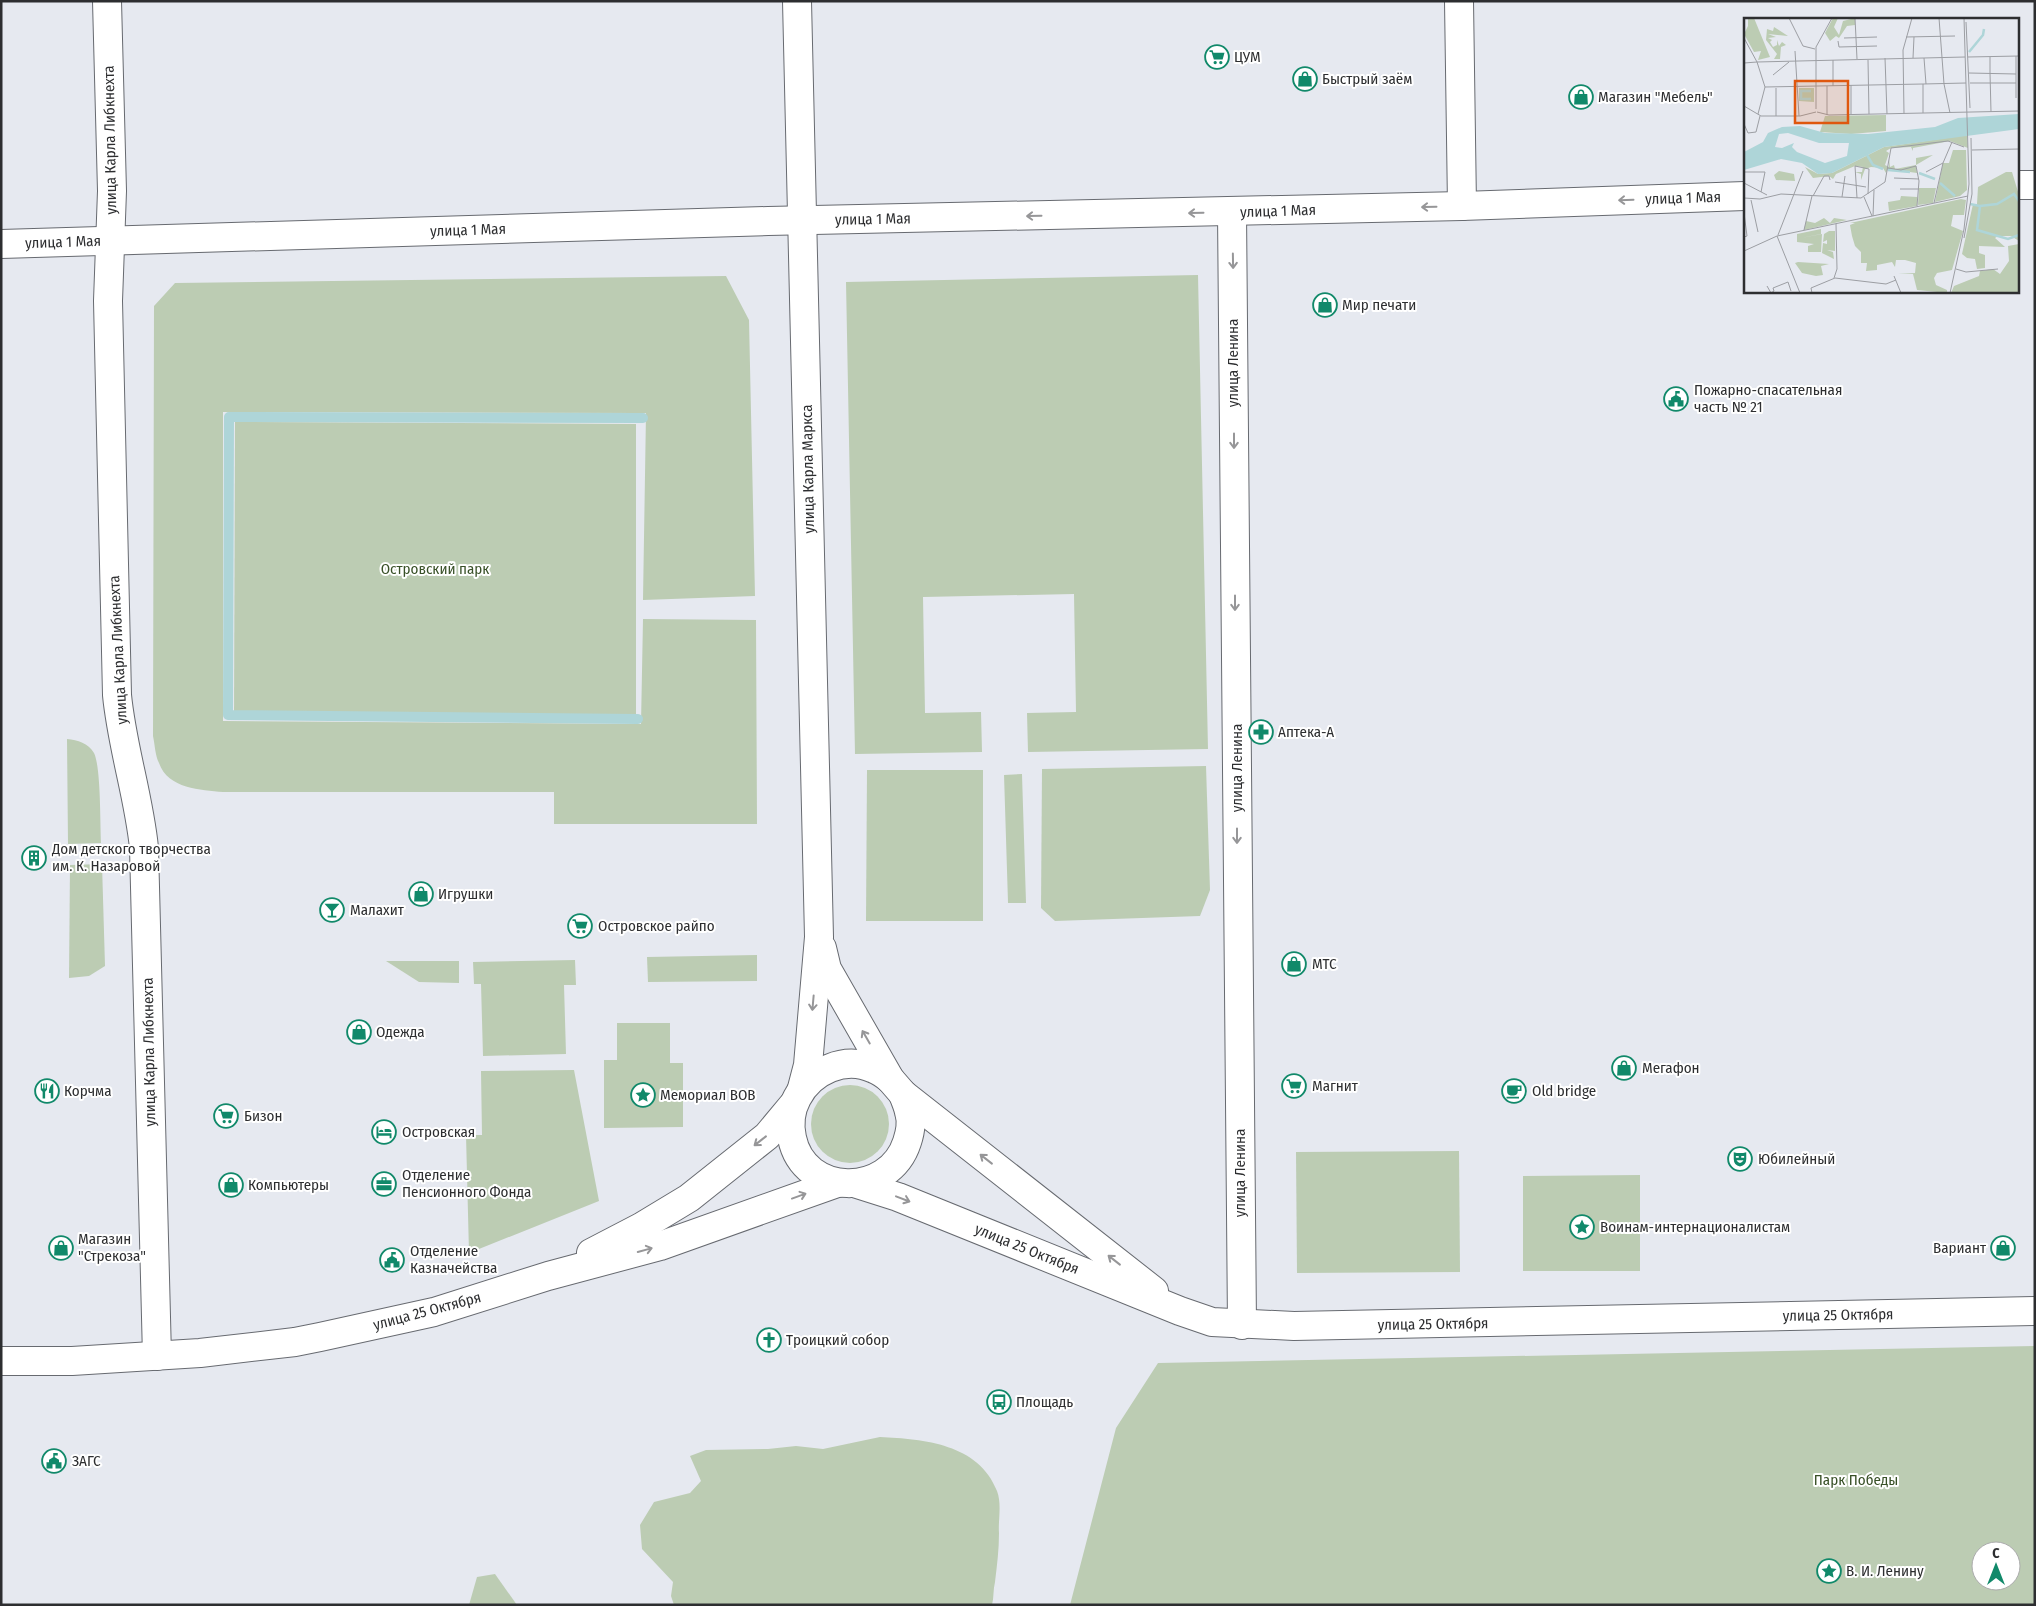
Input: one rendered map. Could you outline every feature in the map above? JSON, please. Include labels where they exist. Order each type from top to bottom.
[{"type":"street","name":"улица Карла Либкнехта","points":[[107,1],[112,191],[108,301],[117,695],[120,728],[141,815],[144,848],[157,1356]]},
{"type":"street","name":"улица Карла Маркса","points":[[797,1],[819,937]]},
{"type":"street","points":[[1459,1],[1462,206]]},
{"type":"street","points":[[2018,185],[2035,185]]},
{"type":"street","name":"улица 1 Мая","points":[[1,244],[801,220],[1462,206],[1744,196]]},
{"type":"street","name":"улица Ленина","points":[[1232,212],[1242,1325]]},
{"type":"street","points":[[819,937],[827,969],[910,1113],[910,1132],[904,1151],[892,1168],[876,1179],[847,1183],[818,1175],[804,1162],[793,1145],[790,1125],[808,1065],[819,937]]},
{"type":"street","points":[[548,1276],[642,1226],[688,1198],[767,1136],[816,1074],[834,1066],[854,1064],[873,1068],[1180,1311]]},
{"type":"street","name":"улица 25 Октября","points":[[1,1361],[72,1361],[157,1356],[295,1342],[434,1312],[548,1276],[660,1246],[847,1183],[898,1197],[1180,1311],[1212,1322],[1242,1325],[1294,1326],[2035,1311]]},
{"type":"green space","points":[[1198,275],[1208,749],[1028,752],[1027,713],[1076,712],[1074,594],[923,597],[925,713],[981,712],[982,752],[855,754],[846,282]]},
{"type":"green space","points":[[726,276],[749,320],[755,596],[643,600],[646,413],[223,412],[223,721],[641,724],[643,619],[756,620],[757,824],[554,824],[554,792],[223,792],[195,789],[177,783],[163,772],[157,757],[153,736],[154,306],[175,283]]},
{"type":"green space","name":"Островский парк","points":[[235,422],[636,424],[636,715],[234,715]]},
{"type":"green space","points":[[67,739],[82,743],[94,753],[98,770],[101,843],[68,844]]},
{"type":"green space","points":[[1206,766],[1210,890],[1200,916],[1055,921],[1041,908],[1042,769]]},
{"type":"green space","points":[[867,770],[983,770],[983,921],[866,921]]},
{"type":"green space","points":[[1022,774],[1026,903],[1008,903],[1004,775]]},
{"type":"green space","points":[[102,864],[105,966],[89,976],[69,978],[70,865]]},
{"type":"green space","points":[[757,955],[757,981],[648,982],[647,957]]},
{"type":"green space","points":[[575,960],[576,985],[564,985],[566,1054],[483,1056],[481,984],[474,984],[473,962]]},
{"type":"green space","points":[[386,961],[459,961],[459,983],[419,982]]},
{"type":"green space","name":"Мемориал ВОВ","points":[[617,1023],[670,1023],[670,1063],[683,1063],[683,1127],[604,1128],[604,1060],[617,1060]]},
{"type":"green space","points":[[574,1070],[599,1201],[469,1253],[466,1135],[482,1135],[481,1071]]},
{"type":"green space","points":[[850,1085],[865,1088],[882,1102],[886,1109],[889,1124],[886,1139],[872,1156],[865,1160],[850,1163],[835,1160],[818,1146],[814,1139],[811,1124],[814,1109],[828,1092],[835,1088]]},
{"type":"green space","points":[[1459,1151],[1460,1272],[1297,1273],[1296,1152]]},
{"type":"green space","points":[[1640,1175],[1640,1271],[1523,1271],[1523,1176]]},
{"type":"green space","name":"Парк Победы","points":[[2035,1346],[2035,1605],[1070,1605],[1116,1428],[1158,1363]]},
{"type":"green space","points":[[880,1437],[914,1440],[948,1447],[964,1454],[989,1475],[997,1491],[1000,1507],[998,1551],[992,1605],[674,1605],[671,1596],[673,1582],[642,1549],[640,1525],[654,1502],[690,1493],[701,1481],[690,1456],[706,1450],[768,1449],[796,1446],[823,1449]]},
{"type":"green space","points":[[495,1574],[517,1605],[469,1605],[477,1577]]},
{"type":"waterway","points":[[638,719],[228,715],[229,417],[643,418]]},
{"type":"place","name":"ЦУМ","points":[[1217,57]]},
{"type":"place","name":"Быстрый заём","points":[[1305,79]]},
{"type":"place","name":"Магазин \"Мебель\"","points":[[1581,97]]},
{"type":"place","name":"Мир печати","points":[[1325,305]]},
{"type":"place","name":"Пожарно-спасательная часть № 21","points":[[1676,399]]},
{"type":"place","name":"Аптека-А","points":[[1261,732]]},
{"type":"place","name":"Дом детского творчества им. К. Назаровой","points":[[34,858]]},
{"type":"place","name":"Игрушки","points":[[421,894]]},
{"type":"place","name":"Малахит","points":[[332,910]]},
{"type":"place","name":"Островское райпо","points":[[580,926]]},
{"type":"place","name":"МТС","points":[[1294,964]]},
{"type":"place","name":"Одежда","points":[[359,1032]]},
{"type":"place","name":"Мегафон","points":[[1624,1068]]},
{"type":"place","name":"Магнит","points":[[1294,1086]]},
{"type":"place","name":"Корчма","points":[[47,1091]]},
{"type":"place","name":"Old bridge","points":[[1514,1091]]},
{"type":"place","name":"Мемориал ВОВ","points":[[643,1095]]},
{"type":"place","name":"Бизон","points":[[226,1116]]},
{"type":"place","name":"Островская","points":[[384,1132]]},
{"type":"place","name":"Юбилейный","points":[[1740,1159]]},
{"type":"place","name":"Отделение Пенсионного Фонда","points":[[384,1184]]},
{"type":"place","name":"Компьютеры","points":[[231,1185]]},
{"type":"place","name":"Воинам-интернационалистам","points":[[1582,1227]]},
{"type":"place","name":"Магазин \"Стрекоза\"","points":[[61,1248]]},
{"type":"place","name":"Вариант","points":[[2003,1248]]},
{"type":"place","name":"Отделение Казначейства","points":[[392,1260]]},
{"type":"place","name":"Троицкий собор","points":[[769,1340]]},
{"type":"place","name":"Площадь","points":[[999,1402]]},
{"type":"place","name":"ЗАГС","points":[[54,1461]]},
{"type":"place","name":"В. И. Ленину","points":[[1829,1571]]}]
